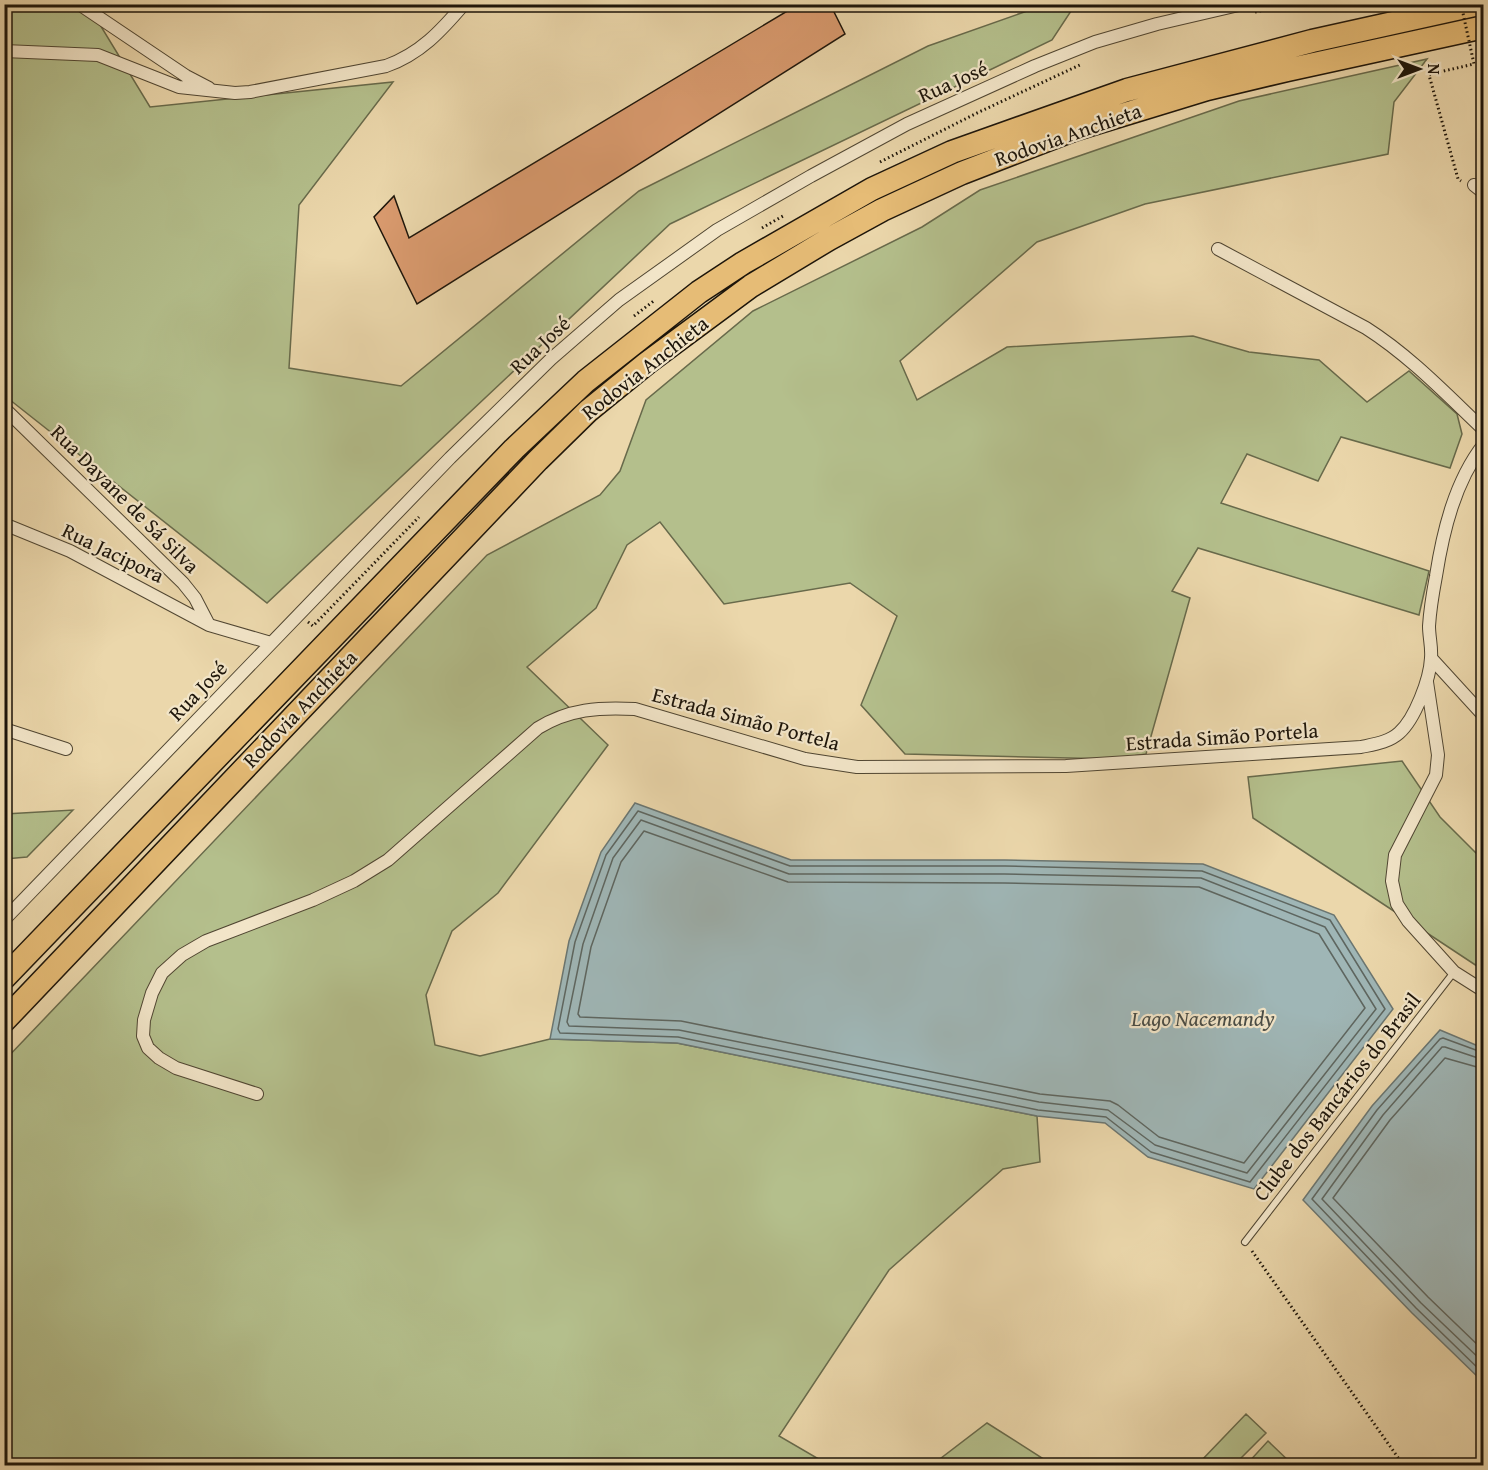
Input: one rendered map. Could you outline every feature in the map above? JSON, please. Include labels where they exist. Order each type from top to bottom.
[{"type":"highway","points":[[1312,41],[1419,4]]},
{"type":"highway","name":"Rodovia Anchieta","points":[[4,978],[514,449],[586,381],[699,292],[743,263],[872,189],[952,152],[1127,90],[1198,70],[1312,41],[1479,4]]},
{"type":"highway","name":"Rodovia Anchieta","points":[[4,1021],[538,460],[588,411],[647,363],[751,286],[882,210],[962,173],[1073,130],[1207,89],[1484,27]]},
{"type":"street","points":[[79,4],[186,76],[222,92]]},
{"type":"street","points":[[4,51],[98,55],[179,87],[222,92],[249,92],[386,66],[404,60],[423,48],[464,4]]},
{"type":"street","name":"Rua José","points":[[4,920],[450,458],[551,359],[619,300],[717,230],[907,124],[1035,66],[1120,34],[1243,4]]},
{"type":"street","points":[[1218,249],[1366,328],[1389,343],[1484,430]]},
{"type":"street","name":"Rua Dayane de Sá Silva","points":[[4,408],[183,583],[195,598],[209,625]]},
{"type":"street","name":"Estrada Simão Portela","points":[[257,1094],[176,1068],[148,1048],[143,1036],[144,1020],[152,993],[162,973],[182,955],[206,941],[313,900],[354,881],[388,860],[538,728],[569,712],[616,708],[635,709],[805,759],[857,767],[1066,766],[1361,747],[1383,742],[1399,733],[1412,717],[1426,682],[1431,658],[1429,627],[1438,564],[1448,520],[1458,488],[1481,453]]},
{"type":"street","name":"Rua Jacipora","points":[[4,524],[70,551],[209,625],[271,643]]},
{"type":"street","points":[[1431,658],[1484,716]]},
{"type":"street","points":[[1426,682],[1438,755],[1436,775],[1395,855],[1392,881],[1397,904],[1408,921],[1454,972],[1484,991]]},
{"type":"street","points":[[4,729],[66,749]]},
{"type":"lane","name":"Clube dos Bancários do Brasil","points":[[1245,1242],[1454,972]]},
{"type":"path","points":[[1461,4],[1474,64],[1429,75],[1458,179],[1479,189]]},
{"type":"path","points":[[1245,1242],[1404,1466]]},
{"type":"green space","points":[[4,5],[88,5],[150,107],[393,82],[299,205],[289,368],[401,386],[639,191],[928,46],[1044,5],[1075,5],[1052,40],[670,224],[267,603],[5,396]]},
{"type":"green space","points":[[1427,59],[1394,102],[1388,154],[1145,204],[1037,242],[900,361],[917,400],[1007,347],[1193,336],[1249,352],[1319,360],[1367,402],[1409,371],[1457,414],[1462,434],[1450,468],[1341,437],[1318,481],[1247,454],[1221,503],[1429,571],[1419,615],[1198,548],[1172,591],[1190,598],[1146,754],[1113,759],[905,754],[861,705],[897,616],[850,583],[724,604],[660,522],[627,545],[596,608],[527,667],[608,745],[498,893],[452,931],[426,995],[435,1045],[480,1056],[550,1039],[677,1043],[1037,1116],[1040,1162],[1003,1169],[889,1270],[779,1436],[829,1465],[5,1465],[4,1061],[487,555],[600,495],[620,471],[646,400],[753,311],[922,227],[980,190],[1239,101]]},
{"type":"green space","points":[[1402,761],[1440,817],[1483,860],[1483,970],[1253,818],[1248,777]]},
{"type":"green space","points":[[73,810],[27,857],[5,859],[5,814]]},
{"type":"green space","points":[[1246,1414],[1266,1433],[1234,1465],[1206,1465],[1201,1461]]},
{"type":"green space","points":[[987,1423],[1053,1465],[932,1465]]},
{"type":"green space","points":[[1268,1441],[1293,1465],[1246,1465]]},
{"type":"water","name":"Lago Nacemandy","points":[[635,803],[791,860],[1005,860],[1203,864],[1334,915],[1393,1009],[1254,1189],[1148,1157],[1105,1123],[1037,1116],[677,1043],[550,1039],[569,941],[601,852]]},
{"type":"water","points":[[1440,1030],[1483,1048],[1483,1382],[1412,1313],[1303,1200],[1372,1106]]},
{"type":"building","points":[[799,4],[830,4],[845,34],[417,304],[374,217],[394,196],[409,238]]}]
